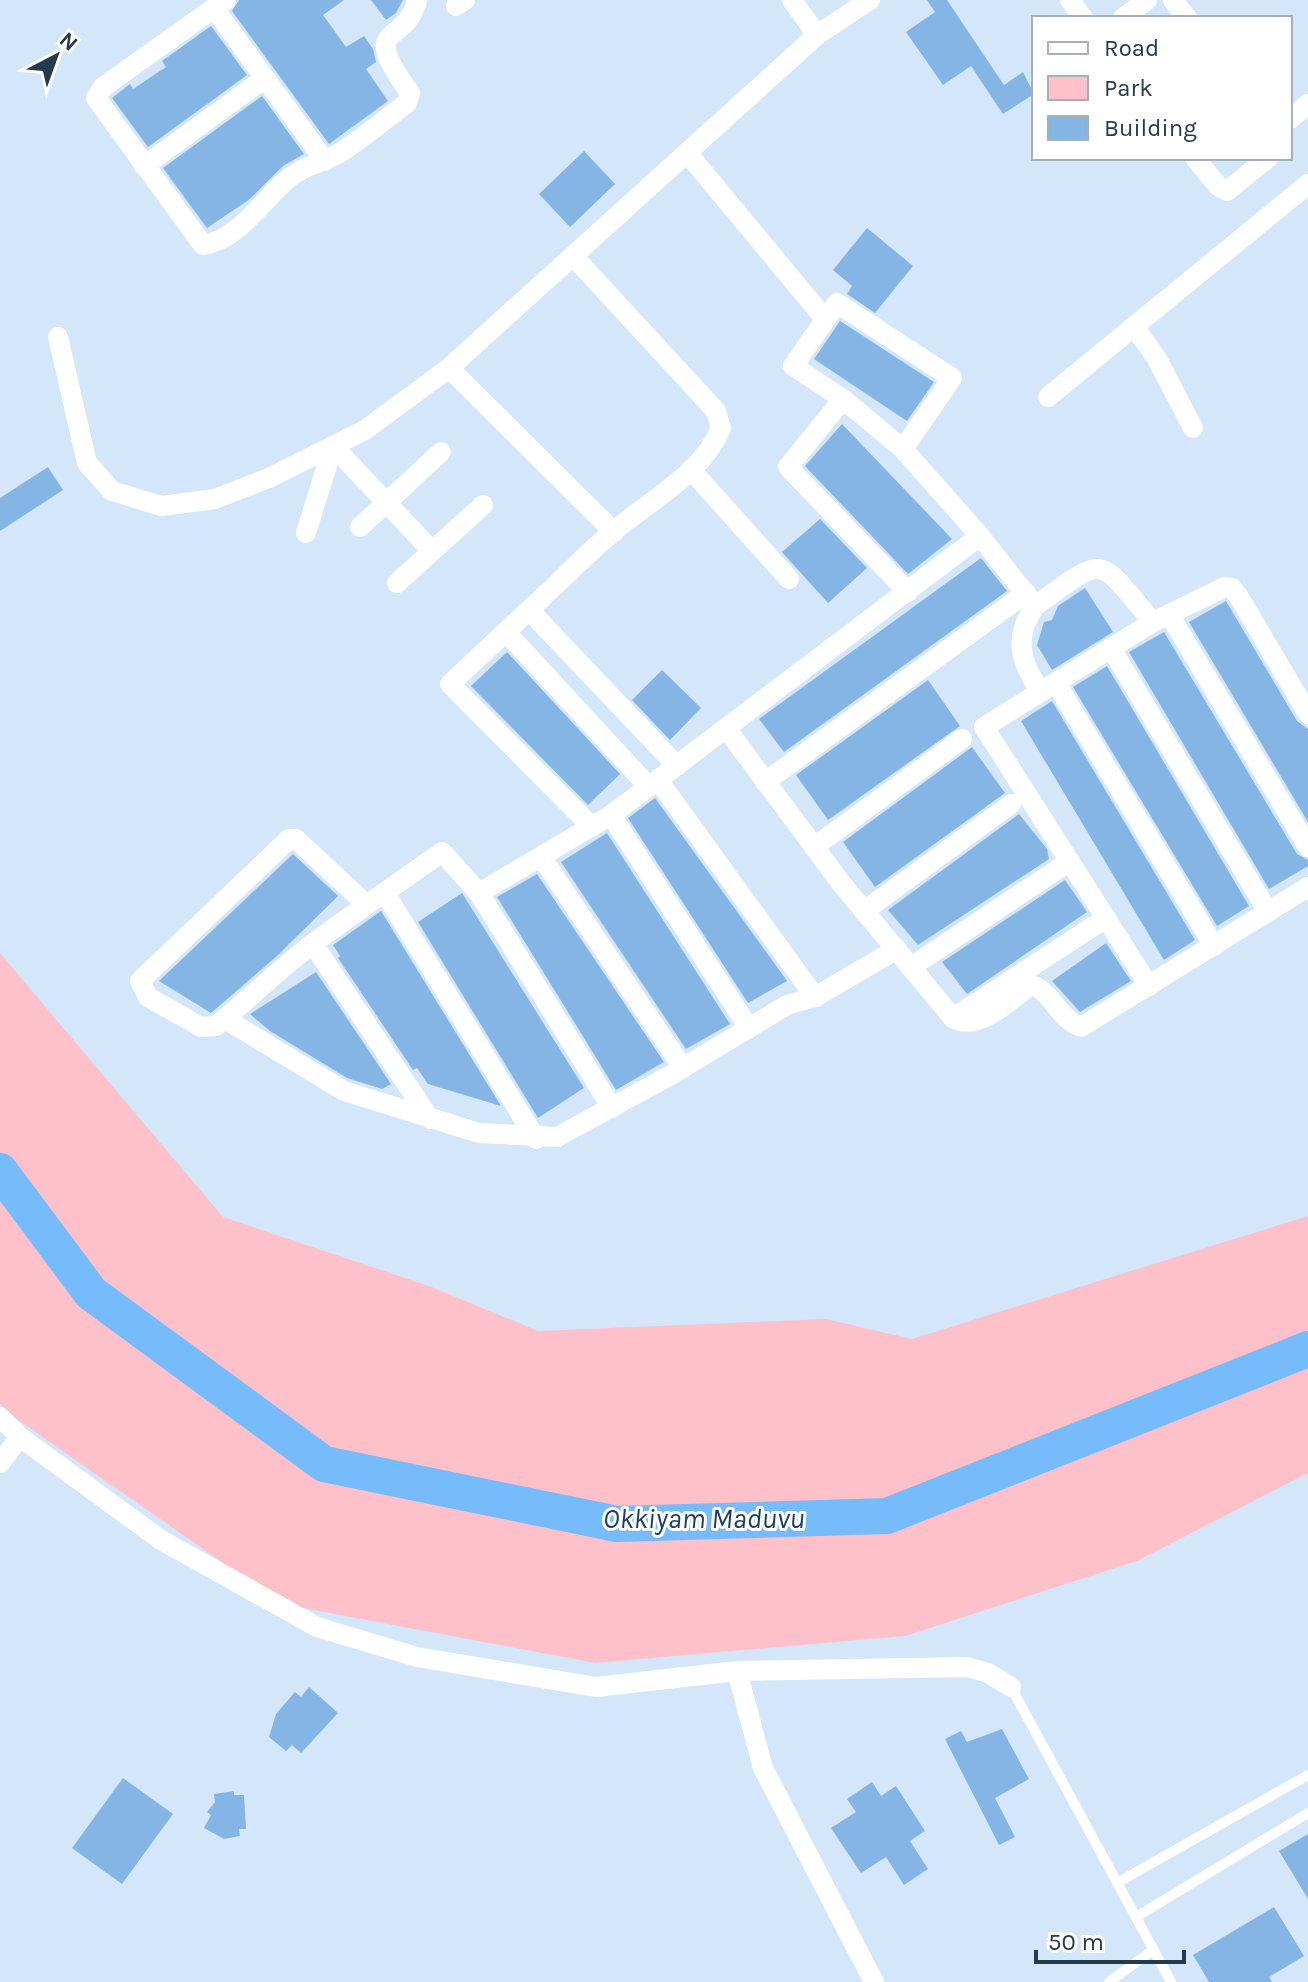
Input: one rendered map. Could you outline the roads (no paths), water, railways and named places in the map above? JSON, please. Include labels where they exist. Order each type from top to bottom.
[{"type":"street","points":[[325,161],[265,78],[220,4],[97,93],[98,103],[203,245],[226,237],[310,163],[325,161],[410,99],[410,93],[391,67],[385,51],[388,36],[414,12],[417,0]]},
{"type":"street","points":[[792,0],[817,35]]},
{"type":"street","points":[[58,337],[87,463],[112,491],[161,506],[215,499],[269,478],[365,430],[449,368],[689,155],[817,35],[870,0]]},
{"type":"street","points":[[1126,16],[1147,0]]},
{"type":"street","points":[[1173,0],[1185,16]]},
{"type":"street","points":[[144,166],[265,78]]},
{"type":"street","points":[[1292,117],[1308,104]]},
{"type":"street","points":[[689,155],[825,319]]},
{"type":"street","points":[[1197,160],[1218,186],[1227,191],[1266,160]]},
{"type":"street","points":[[1048,397],[1308,184]]},
{"type":"street","points":[[574,257],[716,411],[721,428],[714,445],[691,470],[614,532],[529,610],[511,637],[450,684],[592,827]]},
{"type":"street","points":[[903,449],[952,378],[837,303],[793,366],[843,399],[903,449],[980,536],[1031,600]]},
{"type":"street","points":[[1134,326],[1157,359],[1193,428]]},
{"type":"street","points":[[449,368],[614,532]]},
{"type":"street","points":[[843,399],[788,467],[908,592]]},
{"type":"street","points":[[333,446],[432,551]]},
{"type":"street","points":[[306,533],[333,446]]},
{"type":"street","points":[[360,527],[441,452]]},
{"type":"street","points":[[691,470],[789,579]]},
{"type":"street","points":[[397,583],[483,505]]},
{"type":"street","points":[[479,893],[611,815],[980,536]]},
{"type":"street","points":[[765,782],[1031,600],[1088,568],[1105,569],[1118,577],[1161,618],[1308,847]]},
{"type":"street","points":[[1149,986],[984,727],[1161,618],[1225,587],[1232,588],[1308,714]]},
{"type":"street","points":[[1031,600],[1019,650],[1024,668],[1048,687],[1214,946]]},
{"type":"street","points":[[529,610],[677,766]]},
{"type":"street","points":[[511,637],[653,783],[815,997]]},
{"type":"street","points":[[1111,648],[1268,912]]},
{"type":"street","points":[[726,728],[864,911],[953,1018],[964,1024],[976,1023],[1031,985],[1043,991],[1063,1018],[1081,1027],[1308,887]]},
{"type":"street","points":[[814,847],[962,739]]},
{"type":"street","points":[[864,911],[1011,804]]},
{"type":"street","points":[[611,815],[749,1028]]},
{"type":"street","points":[[367,905],[296,839],[289,839],[140,981],[148,997],[201,1027],[216,1026],[313,944],[442,852],[479,893],[612,1108]]},
{"type":"street","points":[[542,858],[683,1068]]},
{"type":"street","points":[[911,967],[1070,861]]},
{"type":"street","points":[[385,893],[536,1139]]},
{"type":"street","points":[[953,1018],[1106,918]]},
{"type":"street","points":[[313,944],[430,1119]]},
{"type":"street","points":[[225,1019],[344,1091],[479,1133],[536,1139],[557,1137],[683,1068],[787,1005],[815,997],[897,949]]},
{"type":"street","points":[[0,1417],[20,1437],[161,1540],[317,1627],[417,1657],[596,1687],[737,1671],[967,1667],[988,1673],[1011,1687]]},
{"type":"street","points":[[0,1463],[20,1437]]},
{"type":"street","points":[[737,1671],[763,1768],[874,1982]]},
{"type":"lane","points":[[1011,1687],[1171,1982]]},
{"type":"lane","points":[[1117,1883],[1308,1775]]},
{"type":"lane","points":[[1136,1917],[1308,1813]]},
{"type":"lane","points":[[1109,1982],[1153,1950]]},
{"type":"waterway","name":"Okkiyam Maduvu","points":[[0,1171],[91,1293],[324,1464],[617,1524],[887,1516],[1308,1349]]}]
